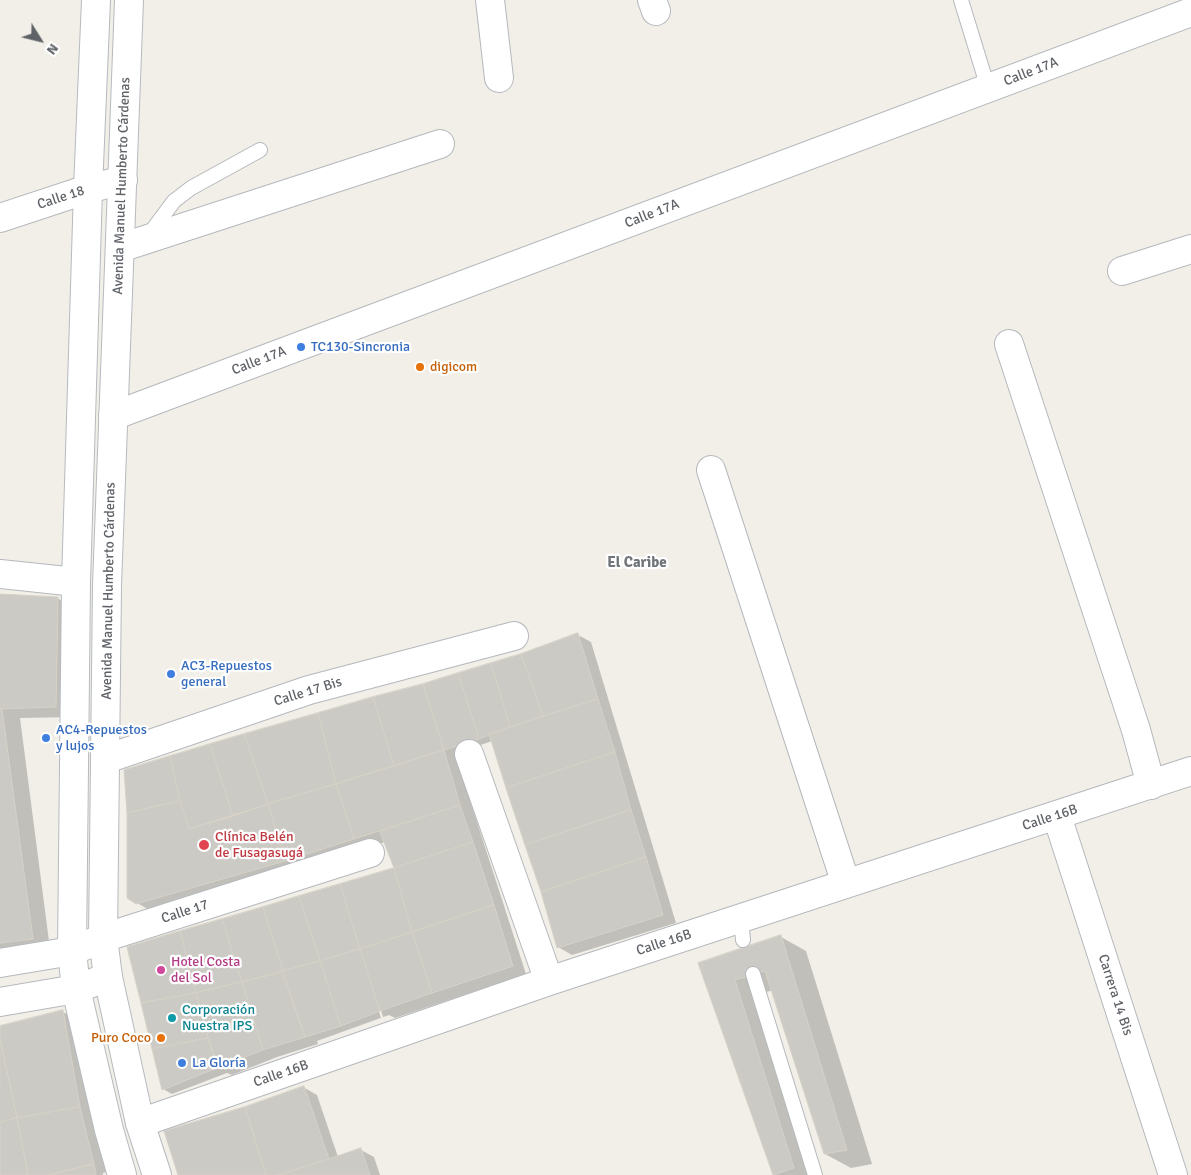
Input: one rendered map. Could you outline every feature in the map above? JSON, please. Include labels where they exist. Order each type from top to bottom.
[{"type":"street","points":[[96,0],[88,189],[76,582],[72,951],[76,989],[109,1130],[122,1175]]},
{"type":"street","name":"Avenida Manuel Humberto Cárdenas","points":[[129,0],[107,586],[103,938],[108,977],[140,1122],[157,1175]]},
{"type":"street","points":[[490,0],[499,78]]},
{"type":"street","name":"Calle 17A","points":[[113,416],[1191,12]]},
{"type":"street","points":[[120,248],[440,144]]},
{"type":"street","name":"Calle 18","points":[[0,218],[88,189],[123,180]]},
{"type":"street","points":[[1122,271],[1191,249]]},
{"type":"street","points":[[1009,344],[1136,730],[1151,785]]},
{"type":"street","points":[[711,470],[846,884]]},
{"type":"street","points":[[0,574],[76,582]]},
{"type":"street","name":"Calle 17 Bis","points":[[106,759],[309,690],[514,636]]},
{"type":"street","points":[[469,754],[549,981]]},
{"type":"street","name":"Calle 16B","points":[[140,1122],[549,981],[742,929],[846,884],[1191,771]]},
{"type":"street","name":"Carrera 14 Bis","points":[[1057,816],[1173,1175]]},
{"type":"street","name":"Calle 17","points":[[0,963],[72,951],[103,938],[370,853]]},
{"type":"street","points":[[0,1002],[76,989],[108,977]]},
{"type":"lane","points":[[961,0],[988,88]]},
{"type":"lane","points":[[145,239],[174,201],[191,188],[260,150]]},
{"type":"lane","points":[[753,974],[815,1175]]},
{"type":"building","points":[[0,594],[58,597],[56,707],[0,709]]},
{"type":"building","points":[[578,633],[598,699],[543,716],[521,654]]},
{"type":"building","points":[[521,654],[543,716],[510,727],[491,663]]},
{"type":"building","points":[[491,663],[510,727],[479,739],[458,673]]},
{"type":"building","points":[[458,673],[479,739],[444,750],[423,684]]},
{"type":"building","points":[[423,684],[444,750],[394,766],[373,697]]},
{"type":"building","points":[[373,697],[394,766],[336,784],[318,713]]},
{"type":"building","points":[[598,699],[615,752],[506,788],[489,734]]},
{"type":"building","points":[[0,709],[2,709],[33,939],[0,943]]},
{"type":"building","points":[[318,713],[336,784],[268,804],[244,734]]},
{"type":"building","points":[[244,734],[268,804],[233,816],[210,744]]},
{"type":"building","points":[[210,744],[233,816],[189,829],[180,801],[170,756]]},
{"type":"building","points":[[444,750],[460,805],[354,839],[336,784]]},
{"type":"building","points":[[615,752],[631,810],[525,845],[506,788]]},
{"type":"building","points":[[170,756],[180,801],[127,813],[124,770]]},
{"type":"building","points":[[336,784],[354,839],[285,861],[268,804]]},
{"type":"building","name":"Clínica Belén de Fusagasugá","points":[[180,801],[189,829],[268,804],[285,861],[136,904],[127,898],[127,813]]},
{"type":"building","points":[[460,805],[473,842],[394,868],[380,832]]},
{"type":"building","points":[[631,810],[646,857],[541,892],[525,845]]},
{"type":"building","points":[[473,842],[494,905],[412,932],[394,868]]},
{"type":"building","points":[[646,857],[663,915],[557,948],[541,892]]},
{"type":"building","points":[[394,868],[412,932],[360,949],[340,884]]},
{"type":"building","name":"Clínica Belén de Fusagasugá","points":[[340,884],[360,949],[320,961],[299,896]]},
{"type":"building","points":[[299,896],[320,961],[283,971],[263,907]]},
{"type":"building","points":[[494,905],[513,966],[432,993],[412,932]]},
{"type":"building","points":[[263,907],[283,971],[242,982],[222,919]]},
{"type":"building","points":[[222,919],[242,982],[196,993],[180,931]]},
{"type":"building","name":"Hotel Costa del Sol","points":[[180,931],[196,993],[141,1003],[127,947]]},
{"type":"building","points":[[412,932],[432,993],[380,1011],[360,949]]},
{"type":"building","points":[[781,935],[847,1150],[824,1154],[765,971],[735,980],[794,1168],[773,1175],[698,963]]},
{"type":"building","points":[[360,949],[380,1011],[341,1026],[320,961]]},
{"type":"building","points":[[320,961],[341,1026],[305,1037],[283,971]]},
{"type":"building","points":[[282,973],[305,1037],[263,1050],[242,982]]},
{"type":"building","points":[[242,982],[263,1050],[217,1068],[196,993]]},
{"type":"building","points":[[196,993],[208,1038],[152,1049],[141,1003]]},
{"type":"building","points":[[63,1010],[80,1107],[17,1118],[0,1038],[0,1026]]},
{"type":"building","points":[[0,1038],[17,1118],[0,1122]]},
{"type":"building","points":[[208,1038],[217,1068],[162,1090],[152,1049]]},
{"type":"building","points":[[304,1086],[329,1159],[278,1175],[266,1175],[245,1107]]},
{"type":"building","points":[[80,1107],[94,1164],[49,1175],[28,1175],[17,1118]]},
{"type":"building","points":[[245,1107],[266,1175],[178,1175],[164,1131]]},
{"type":"building","points":[[17,1118],[28,1175],[0,1175],[0,1122]]},
{"type":"building","points":[[361,1148],[370,1175],[278,1175],[329,1159]]},
{"type":"building","points":[[94,1164],[96,1175],[49,1175]]},
{"type":"place","name":"TC130-Sincronia","points":[[301,347]]},
{"type":"place","name":"digicom","points":[[420,367]]},
{"type":"place","name":"AC3-Repuestos general","points":[[171,674]]},
{"type":"place","name":"AC4-Repuestos y lujos","points":[[46,738]]},
{"type":"place","name":"Clínica Belén de Fusagasugá","points":[[204,845]]},
{"type":"place","name":"Hotel Costa del Sol","points":[[161,970]]},
{"type":"place","name":"Corporación Nuestra IPS","points":[[172,1018]]},
{"type":"place","name":"Puro Coco","points":[[161,1038]]},
{"type":"place","name":"La Gloría","points":[[182,1063]]},
{"type":"district","name":"El Caribe","points":[[637,563]]}]
